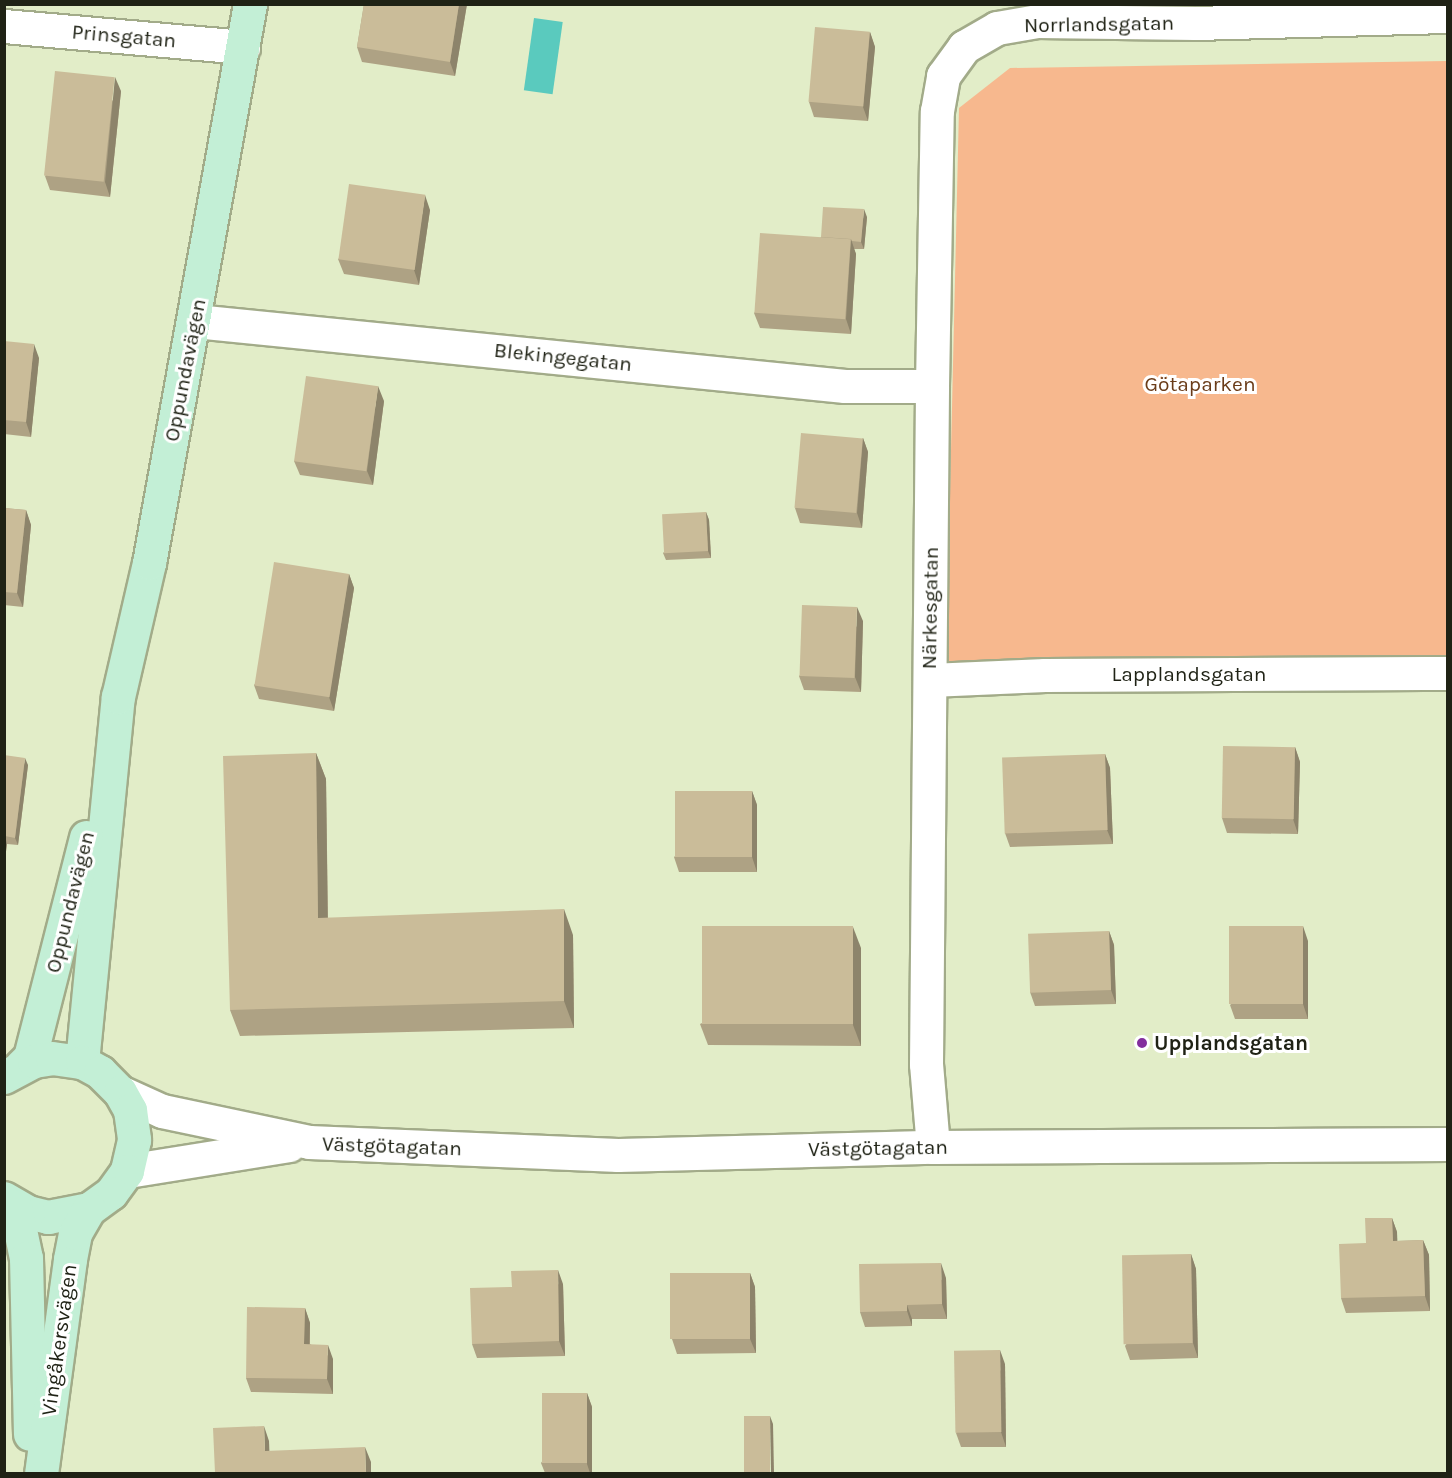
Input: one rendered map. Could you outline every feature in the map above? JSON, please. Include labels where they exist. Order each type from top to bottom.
[{"type":"main road","name":"Oppundavägen","points":[[13,1071],[30,1057],[113,734],[195,321],[250,4]]},
{"type":"main road","name":"Oppundavägen","points":[[82,1062],[113,734]]},
{"type":"main road","name":"Vingåkersvägen","points":[[13,1071],[52,1058],[82,1062],[100,1072],[120,1092],[130,1110],[134,1140],[127,1171],[111,1193],[89,1209],[75,1233],[41,1473]]},
{"type":"main road","name":"Vingåkersvägen","points":[[10,1202],[48,1217],[89,1209]]},
{"type":"main road","name":"Vingåkersvägen","points":[[10,1202],[26,1258],[31,1473]]},
{"type":"street","name":"Norrlandsgatan","points":[[948,70],[964,47],[997,28],[1037,21],[1195,23],[1448,16]]},
{"type":"street","name":"Prinsgatan","points":[[4,26],[243,47]]},
{"type":"street","name":"Närkesgatan","points":[[933,1147],[926,1064],[932,386],[938,111],[948,70]]},
{"type":"street","name":"Blekingegatan","points":[[195,321],[844,386],[932,386]]},
{"type":"street","name":"Lapplandsgatan","points":[[930,680],[1045,675],[1448,673]]},
{"type":"street","name":"Västgötagatan","points":[[120,1092],[162,1111],[309,1142],[618,1155],[933,1147],[1448,1144]]},
{"type":"street","name":"Västgötagatan","points":[[127,1171],[309,1142]]},
{"type":"green space","name":"Götaparken","points":[[1447,61],[1447,659],[946,665],[959,108],[1010,68]]},
{"type":"water","points":[[534,18],[563,22],[553,94],[524,90]]},
{"type":"building","points":[[364,4],[459,4],[450,62],[357,47]]},
{"type":"building","points":[[815,27],[870,32],[863,107],[808,102]]},
{"type":"building","points":[[55,71],[115,77],[104,182],[44,175]]},
{"type":"building","points":[[349,184],[425,195],[415,270],[338,259]]},
{"type":"building","points":[[823,207],[864,209],[861,242],[821,237]]},
{"type":"building","points":[[760,233],[851,239],[845,319],[754,313]]},
{"type":"building","points":[[4,341],[34,344],[26,422],[4,420]]},
{"type":"building","points":[[306,376],[378,386],[366,471],[294,461]]},
{"type":"building","points":[[801,433],[863,438],[856,513],[794,508]]},
{"type":"building","points":[[4,508],[26,510],[17,593],[4,592]]},
{"type":"building","points":[[706,512],[708,551],[664,553],[662,514]]},
{"type":"building","points":[[274,562],[349,574],[330,697],[254,685]]},
{"type":"building","points":[[802,605],[857,607],[854,678],[800,676]]},
{"type":"building","points":[[1223,746],[1295,747],[1294,819],[1222,818]]},
{"type":"building","points":[[316,753],[318,918],[564,909],[564,1001],[230,1010],[223,756]]},
{"type":"building","points":[[1105,754],[1108,830],[1005,834],[1002,758]]},
{"type":"building","points":[[4,755],[25,758],[15,838],[5,836],[4,838]]},
{"type":"building","points":[[675,791],[752,791],[752,857],[675,857]]},
{"type":"building","points":[[1446,920],[1448,920],[1448,989]]},
{"type":"building","points":[[702,926],[853,926],[853,1024],[702,1024]]},
{"type":"building","points":[[1229,926],[1303,926],[1303,1004],[1229,1004]]},
{"type":"building","points":[[1109,931],[1111,990],[1030,993],[1028,934]]},
{"type":"building","points":[[1365,1218],[1392,1218],[1393,1241],[1423,1240],[1425,1296],[1341,1298],[1339,1244],[1366,1243]]},
{"type":"building","points":[[1191,1254],[1193,1343],[1124,1344],[1122,1255]]},
{"type":"building","points":[[941,1263],[942,1304],[907,1305],[907,1311],[860,1312],[859,1264]]},
{"type":"building","points":[[558,1270],[559,1341],[472,1344],[470,1288],[512,1287],[511,1271]]},
{"type":"building","points":[[670,1273],[750,1273],[750,1339],[670,1339]]},
{"type":"building","points":[[247,1307],[305,1308],[304,1344],[328,1345],[327,1379],[246,1378]]},
{"type":"building","points":[[1000,1350],[1001,1432],[955,1433],[954,1351]]},
{"type":"building","points":[[542,1393],[587,1393],[587,1463],[542,1463]]},
{"type":"building","points":[[744,1416],[770,1416],[770,1473],[744,1473]]},
{"type":"building","points":[[264,1426],[265,1451],[365,1447],[366,1473],[215,1473],[213,1428]]},
{"type":"place","name":"Upplandsgatan","points":[[1142,1043]]}]
